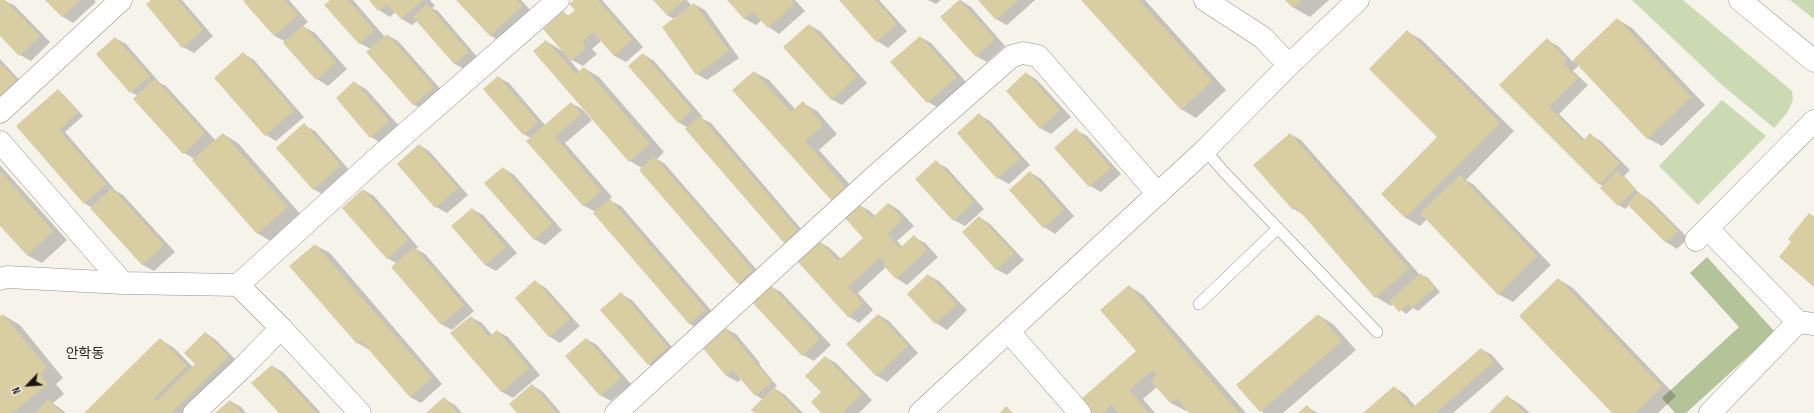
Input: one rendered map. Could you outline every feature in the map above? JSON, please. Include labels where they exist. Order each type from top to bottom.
[{"type":"street","points":[[0,112],[121,0]]},
{"type":"street","points":[[0,279],[7,277],[122,283],[238,285],[374,161],[558,0]]},
{"type":"street","points":[[1205,0],[1262,37],[1289,65]]},
{"type":"street","points":[[920,413],[1205,150],[1289,65],[1358,0]]},
{"type":"street","points":[[1740,0],[1814,61]]},
{"type":"street","points":[[616,413],[874,177],[1012,56],[1024,53],[1038,56],[1158,194]]},
{"type":"street","points":[[1710,413],[1806,323],[1702,234],[1814,121]]},
{"type":"street","points":[[0,142],[122,283]]},
{"type":"street","points":[[238,285],[281,328],[360,413]]},
{"type":"street","points":[[194,413],[240,370],[281,328]]},
{"type":"street","points":[[1009,332],[1080,413]]},
{"type":"lane","points":[[1205,150],[1377,332]]},
{"type":"lane","points":[[1199,304],[1278,228]]},
{"type":"green space","points":[[1632,0],[1683,0],[1792,91],[1793,100],[1787,113],[1774,128],[1722,85]]},
{"type":"green space","points":[[1790,0],[1814,0],[1814,19]]},
{"type":"green space","points":[[1722,100],[1766,136],[1698,205],[1659,166]]},
{"type":"green space","points":[[1707,257],[1775,332],[1686,413],[1675,413],[1662,398],[1739,327],[1690,273]]},
{"type":"building","points":[[0,0],[5,0],[40,36],[19,56],[0,36]]},
{"type":"building","points":[[45,0],[80,0],[62,17]]},
{"type":"building","points":[[151,0],[178,0],[203,30],[182,48],[146,4]]},
{"type":"building","points":[[284,0],[298,15],[274,36],[243,1]]},
{"type":"building","points":[[330,0],[348,0],[374,30],[359,44],[324,5]]},
{"type":"building","points":[[369,0],[423,0],[401,19],[387,4],[378,11]]},
{"type":"building","points":[[456,0],[517,0],[522,6],[490,36]]},
{"type":"building","points":[[574,0],[598,0],[632,40],[614,56],[593,32],[582,42],[586,48],[571,61],[543,29],[563,11],[568,16],[575,10],[569,4]]},
{"type":"building","points":[[653,0],[684,0],[667,15]]},
{"type":"building","points":[[727,0],[791,0],[794,4],[768,28],[753,12],[744,19]]},
{"type":"building","points":[[839,0],[875,0],[897,24],[876,42]]},
{"type":"building","points":[[959,0],[995,39],[976,57],[940,17]]},
{"type":"building","points":[[978,0],[1018,0],[996,20]]},
{"type":"building","points":[[1081,0],[1139,0],[1212,81],[1181,110]]},
{"type":"building","points":[[1285,0],[1302,0],[1293,8]]},
{"type":"building","points":[[694,3],[729,51],[696,75],[662,27]]},
{"type":"building","points":[[427,4],[469,52],[454,64],[413,17]]},
{"type":"building","points":[[1617,18],[1691,97],[1647,139],[1573,60]]},
{"type":"building","points":[[809,24],[857,77],[831,100],[783,47]]},
{"type":"building","points":[[303,25],[336,62],[316,80],[283,43]]},
{"type":"building","points":[[1407,30],[1500,123],[1405,218],[1381,194],[1437,137],[1369,69]]},
{"type":"building","points":[[387,34],[434,87],[413,105],[366,52]]},
{"type":"building","points":[[920,36],[957,77],[927,103],[890,62]]},
{"type":"building","points":[[115,37],[150,76],[130,93],[96,54]]},
{"type":"building","points":[[1547,38],[1567,60],[1563,64],[1578,78],[1549,107],[1583,141],[1590,133],[1620,163],[1599,185],[1499,85]]},
{"type":"building","points":[[546,40],[576,74],[584,67],[650,144],[629,162],[533,51]]},
{"type":"building","points":[[243,52],[294,110],[265,136],[214,78]]},
{"type":"building","points":[[643,53],[692,110],[678,123],[628,66]]},
{"type":"building","points":[[0,63],[16,80],[0,96]]},
{"type":"building","points":[[754,71],[791,112],[803,101],[823,125],[805,141],[846,188],[832,201],[732,90]]},
{"type":"building","points":[[1026,72],[1060,110],[1040,129],[1006,91]]},
{"type":"building","points":[[498,76],[538,122],[523,135],[483,89]]},
{"type":"building","points":[[155,79],[205,133],[183,154],[133,99]]},
{"type":"building","points":[[354,81],[389,121],[370,138],[336,98]]},
{"type":"building","points":[[58,89],[78,112],[59,130],[106,184],[84,204],[16,126]]},
{"type":"building","points":[[571,102],[581,114],[555,137],[601,191],[583,206],[526,141]]},
{"type":"building","points":[[979,113],[1020,159],[997,179],[957,133]]},
{"type":"building","points":[[700,116],[798,230],[784,243],[685,129]]},
{"type":"building","points":[[304,123],[341,165],[313,190],[276,148]]},
{"type":"building","points":[[1076,128],[1111,168],[1089,187],[1054,148]]},
{"type":"building","points":[[223,133],[288,207],[257,234],[192,160]]},
{"type":"building","points":[[1290,133],[1409,269],[1375,298],[1296,207],[1293,210],[1253,165]]},
{"type":"building","points":[[419,144],[458,188],[435,208],[397,164]]},
{"type":"building","points":[[654,156],[753,270],[738,284],[639,170]]},
{"type":"building","points":[[936,160],[974,202],[953,221],[915,179]]},
{"type":"building","points":[[503,167],[552,224],[534,240],[484,183]]},
{"type":"building","points":[[0,171],[53,231],[27,255],[0,226]]},
{"type":"building","points":[[1030,171],[1064,210],[1043,228],[1009,190]]},
{"type":"building","points":[[1617,171],[1636,189],[1618,206],[1600,188]]},
{"type":"building","points":[[1460,175],[1537,256],[1498,295],[1420,213]]},
{"type":"building","points":[[112,188],[164,245],[142,265],[90,208]]},
{"type":"building","points":[[363,189],[408,240],[387,259],[342,208]]},
{"type":"building","points":[[1639,192],[1678,231],[1666,243],[1627,204]]},
{"type":"building","points":[[610,199],[706,310],[689,324],[593,213]]},
{"type":"building","points":[[859,203],[872,218],[888,203],[903,219],[887,234],[900,248],[914,235],[927,250],[896,279],[882,264],[885,262],[880,257],[848,287],[863,303],[848,317],[797,261],[819,240],[838,261],[863,238],[844,217]]},
{"type":"building","points":[[472,208],[506,247],[485,265],[451,226]]},
{"type":"building","points":[[1809,213],[1813,216],[1814,215],[1814,287],[1779,257],[1791,242],[1788,239]]},
{"type":"building","points":[[979,216],[1014,253],[996,270],[962,232]]},
{"type":"building","points":[[315,244],[432,378],[410,397],[361,341],[357,344],[289,266]]},
{"type":"building","points":[[414,247],[464,305],[441,325],[391,267]]},
{"type":"building","points":[[1421,273],[1435,288],[1412,308],[1408,304],[1399,312],[1389,301]]},
{"type":"building","points":[[928,274],[957,304],[935,324],[907,294]]},
{"type":"building","points":[[1558,278],[1662,387],[1635,413],[1612,413],[1519,316]]},
{"type":"building","points":[[535,280],[570,319],[549,337],[515,298]]},
{"type":"building","points":[[770,284],[820,339],[802,356],[752,302]]},
{"type":"building","points":[[1129,285],[1239,413],[1189,413],[1177,398],[1170,403],[1151,381],[1157,375],[1153,370],[1129,390],[1149,413],[1118,413],[1112,405],[1103,413],[1091,413],[1080,400],[1136,351],[1100,310]]},
{"type":"building","points":[[621,292],[668,347],[648,365],[600,310]]},
{"type":"building","points":[[3,314],[47,368],[40,374],[48,384],[12,413],[0,413],[0,316]]},
{"type":"building","points":[[878,314],[908,346],[876,376],[846,344]]},
{"type":"building","points":[[1318,314],[1342,341],[1260,412],[1236,385]]},
{"type":"building","points":[[471,316],[489,337],[497,330],[529,368],[501,392],[450,333]]},
{"type":"building","points":[[725,327],[772,382],[755,396],[733,370],[726,376],[702,347]]},
{"type":"building","points":[[205,332],[229,356],[171,413],[84,413],[160,338],[187,366],[154,398],[157,401],[195,364],[184,353]]},
{"type":"building","points":[[586,338],[621,378],[600,396],[565,356]]},
{"type":"building","points":[[1481,348],[1494,362],[1435,413],[1363,413],[1394,386],[1412,408]]},
{"type":"building","points":[[825,356],[862,394],[842,413],[821,413],[811,402],[821,392],[805,376]]},
{"type":"building","points":[[272,365],[317,413],[279,413],[251,383]]},
{"type":"building","points":[[532,384],[557,413],[517,413],[509,404]]},
{"type":"building","points":[[774,387],[799,413],[755,413],[751,410]]},
{"type":"building","points":[[1507,395],[1525,413],[1489,413]]},
{"type":"building","points":[[444,397],[458,413],[426,413]]},
{"type":"building","points":[[48,399],[62,413],[35,413]]},
{"type":"building","points":[[230,400],[242,413],[215,413]]},
{"type":"building","points":[[1307,405],[1314,413],[1298,413]]},
{"type":"building","points":[[1006,406],[1013,413],[1000,413]]},
{"type":"district","name":"안학동","points":[[85,354]]}]
